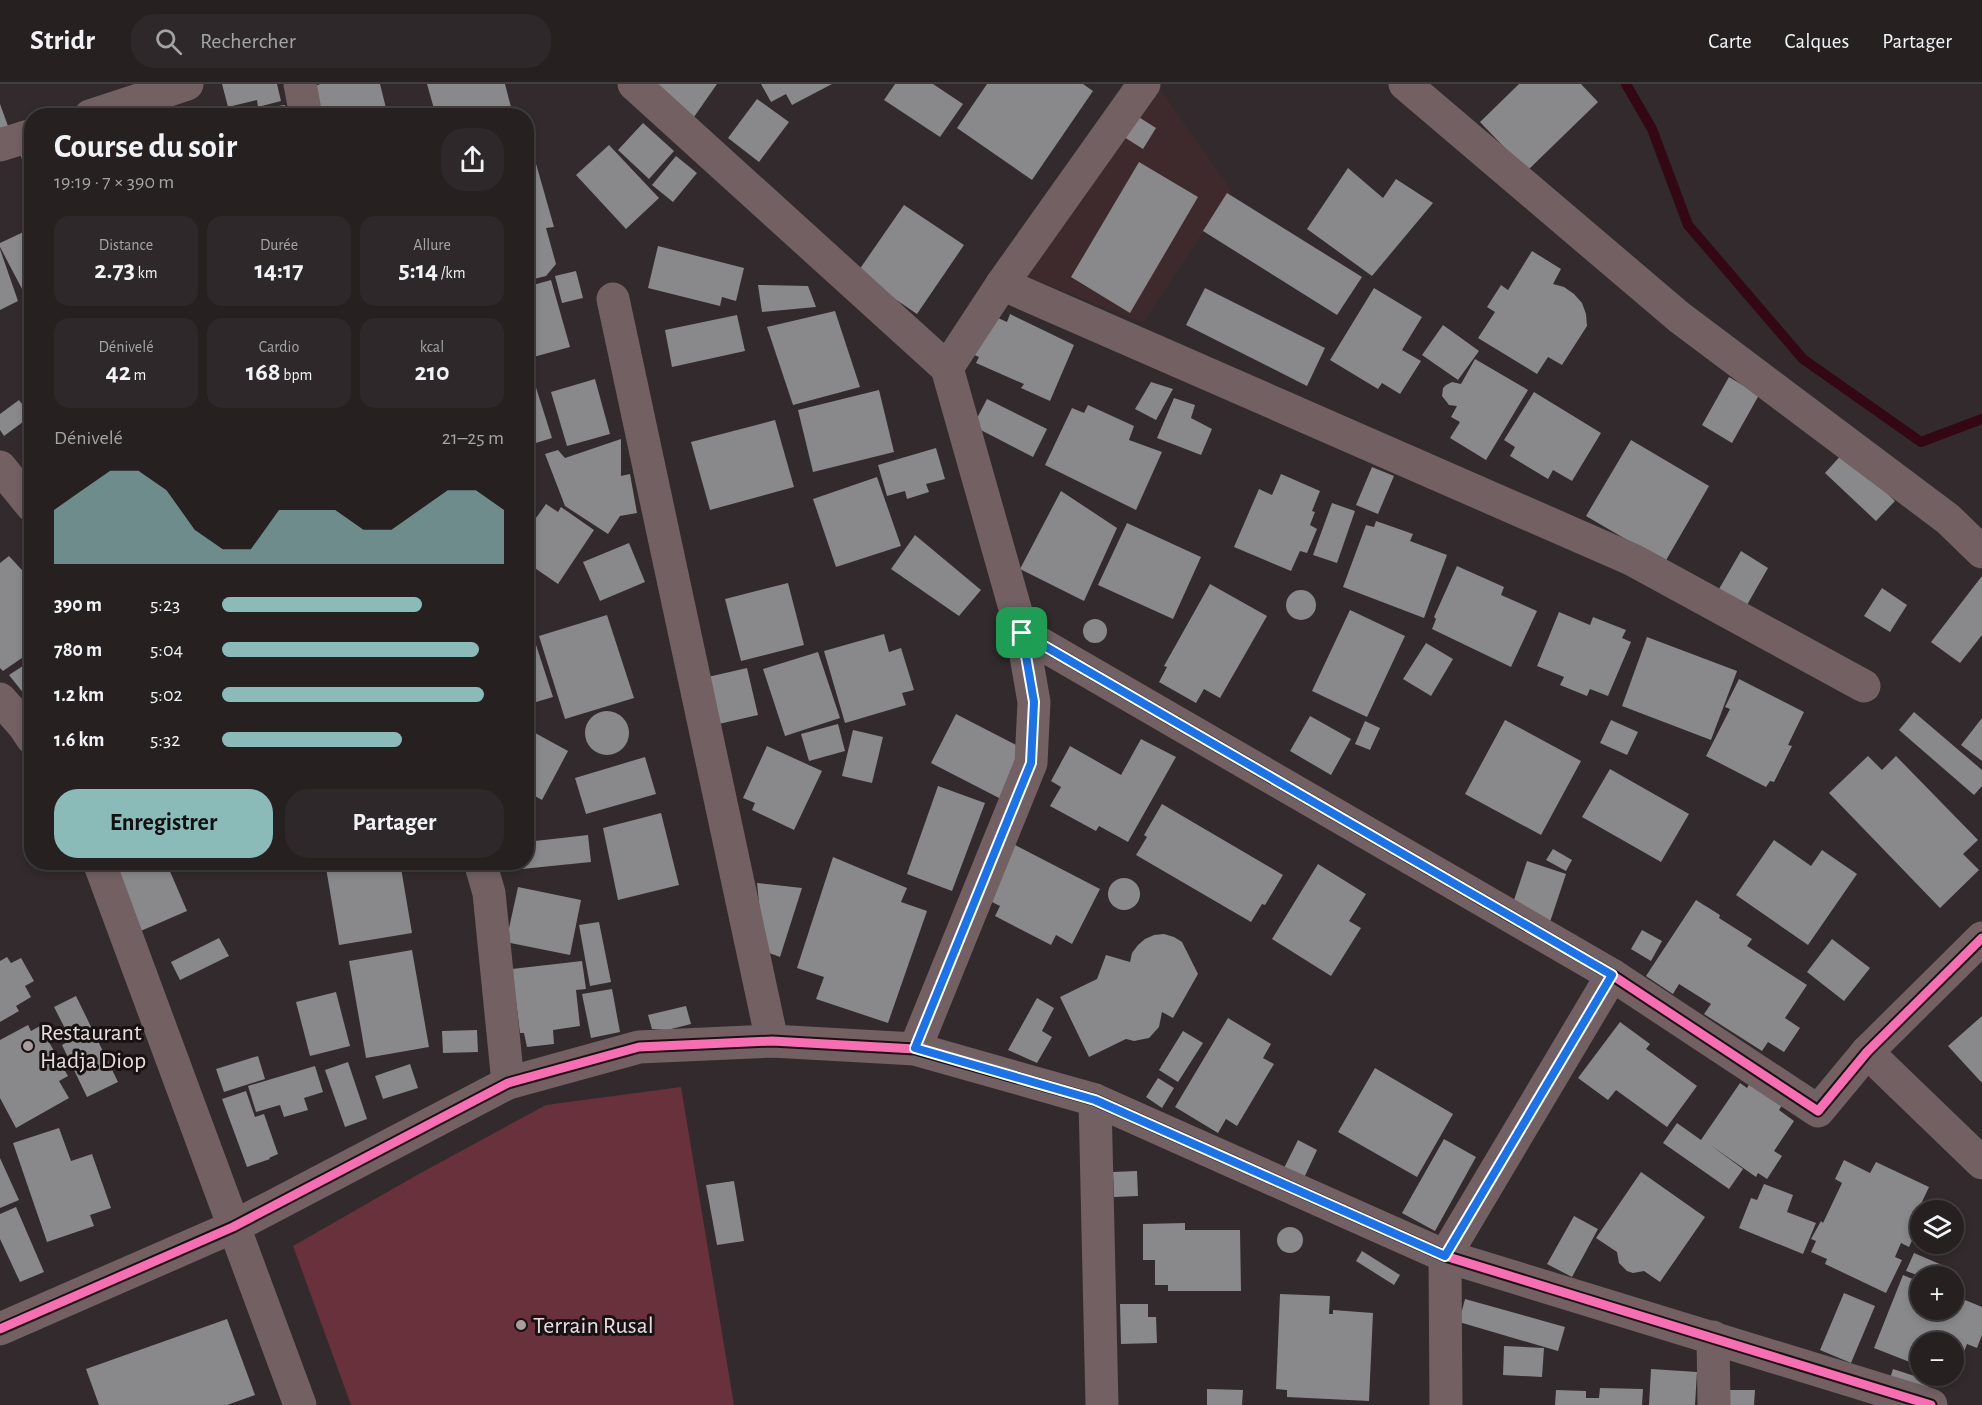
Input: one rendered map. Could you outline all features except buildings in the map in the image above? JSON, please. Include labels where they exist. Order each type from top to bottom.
[{"type":"street","points":[[114,108],[187,84]]},
{"type":"street","points":[[300,84],[304,108]]},
{"type":"street","points":[[634,84],[946,368],[1022,633],[1034,702],[1031,763],[915,1048]]},
{"type":"street","points":[[946,368],[1002,284],[1143,84]]},
{"type":"street","points":[[1405,84],[1679,317],[1948,519],[1982,552]]},
{"type":"street","points":[[0,145],[24,138]]},
{"type":"street","points":[[1002,284],[1634,560],[1864,686]]},
{"type":"street","points":[[613,298],[772,1041]]},
{"type":"street","points":[[0,466],[24,496]]},
{"type":"street","points":[[1022,633],[1612,975],[1818,1112],[1867,1052],[1982,938]]},
{"type":"street","points":[[0,699],[24,726]]},
{"type":"street","points":[[102,870],[300,1405]]},
{"type":"street","points":[[482,870],[489,893],[508,1083]]},
{"type":"street","points":[[1446,1405],[1445,1256],[1612,975]]},
{"type":"street","points":[[0,1329],[233,1227],[508,1083],[639,1047],[772,1041],[915,1048],[1095,1100],[1445,1256],[1931,1405]]},
{"type":"street","points":[[1867,1052],[1982,1163]]},
{"type":"street","points":[[1095,1100],[1102,1405]]},
{"type":"street","points":[[1713,1337],[1714,1405]]},
{"type":"shaded area","points":[[1157,85],[1231,190],[1143,323],[1024,275]]},
{"type":"shaded area","name":"Terrain Rusal","points":[[681,1087],[734,1405],[351,1405],[293,1246],[546,1105]]},
{"type":"waterway","points":[[1626,84],[1652,129],[1688,225],[1803,359],[1921,442],[1982,419]]},
{"type":"cycle path","points":[[1022,633],[1612,975],[1818,1111],[1867,1052],[1982,938]]},
{"type":"cycle path","points":[[0,1329],[233,1227],[508,1083],[639,1047],[772,1041],[915,1049],[1095,1100],[1445,1256],[1931,1405]]},
{"type":"place","name":"Restaurant Hadja Diop","points":[[28,1046]]},
{"type":"place","name":"Terrain Rusal","points":[[521,1325]]},
{"type":"route","points":[[1022,633],[1612,975],[1445,1256],[1095,1100],[915,1048],[1031,763],[1034,702],[1022,633]]}]
